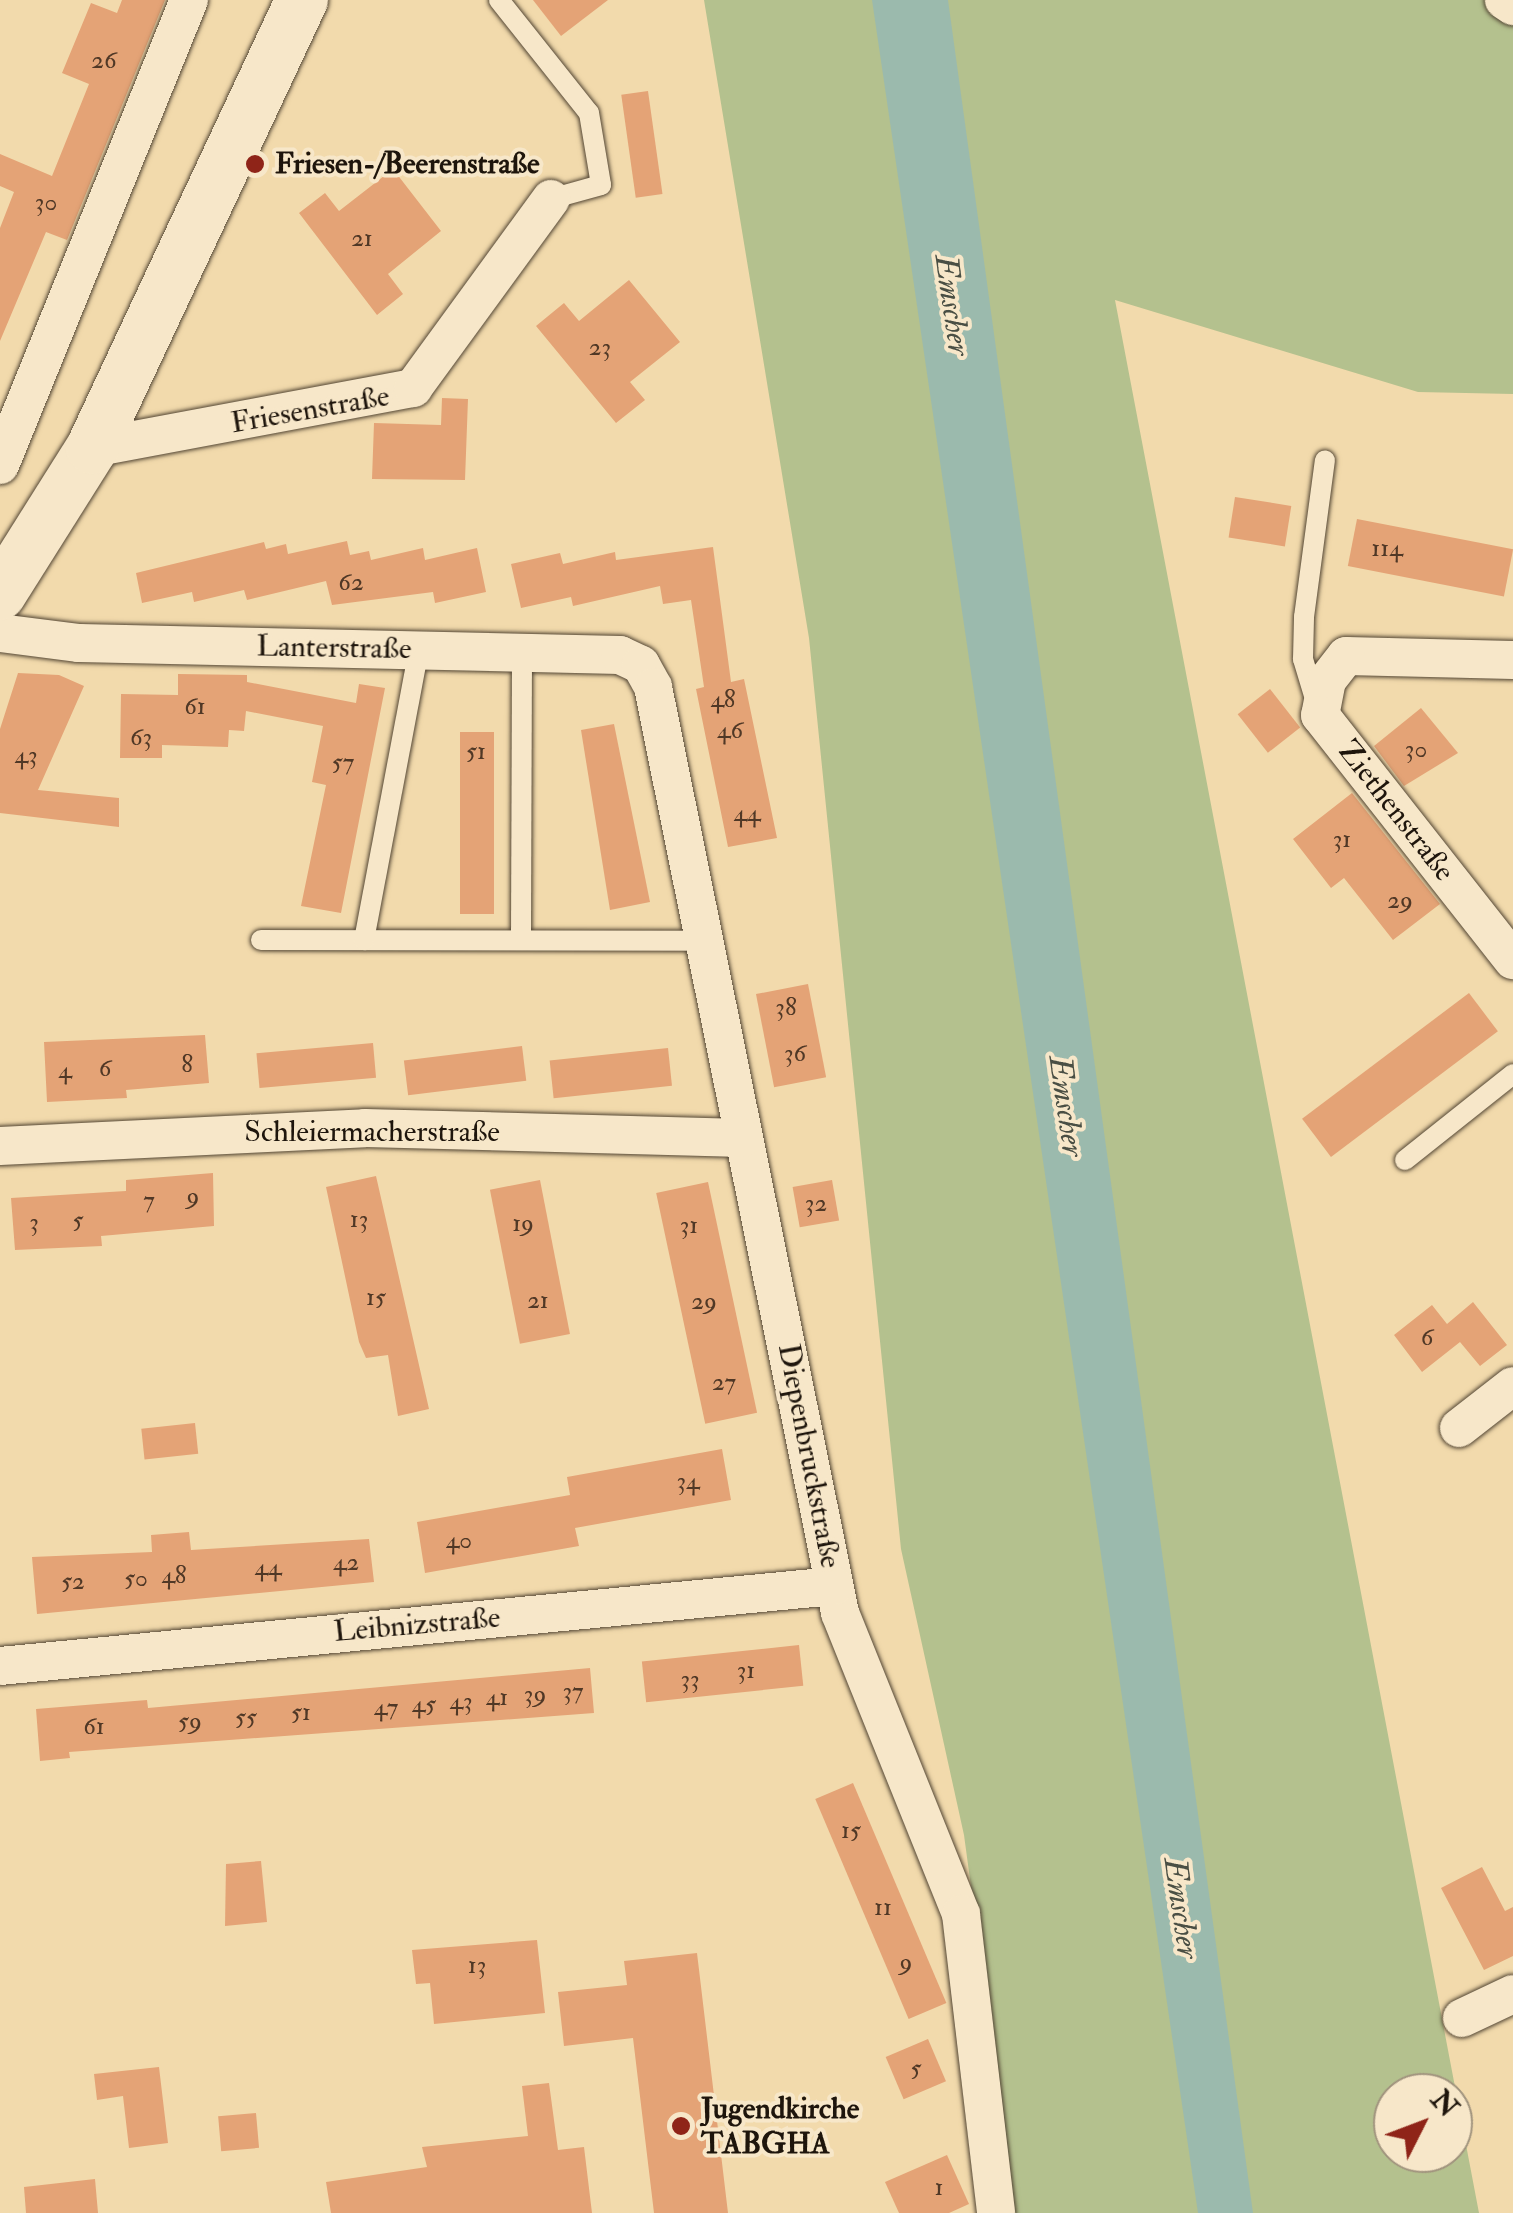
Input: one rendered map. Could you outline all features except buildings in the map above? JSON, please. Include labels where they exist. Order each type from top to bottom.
[{"type":"main road","points":[[0,594],[92,448],[302,0]]},
{"type":"street","points":[[0,465],[190,0]]},
{"type":"street","points":[[1504,0],[1513,6]]},
{"type":"street","name":"Friesenstraße","points":[[92,448],[414,388],[426,380],[551,198]]},
{"type":"street","name":"Lanterstraße","points":[[0,633],[78,644],[620,655],[641,666],[654,687]]},
{"type":"street","name":"Ziethenstraße","points":[[1513,660],[1346,656],[1327,680],[1320,715],[1513,960]]},
{"type":"street","name":"Diepenbruckstraße","points":[[654,687],[834,1586],[961,1914],[996,2213]]},
{"type":"street","name":"Schleiermacherstraße","points":[[0,1146],[366,1128],[743,1138]]},
{"type":"street","points":[[1459,1428],[1513,1386]]},
{"type":"street","name":"Leibnizstraße","points":[[0,1666],[834,1586]]},
{"type":"street","points":[[1462,2018],[1513,1994]]},
{"type":"lane","points":[[500,0],[589,113],[601,185],[551,198]]},
{"type":"lane","points":[[1320,715],[1304,659],[1304,616],[1325,460]]},
{"type":"lane","points":[[364,940],[419,650]]},
{"type":"lane","points":[[520,939],[522,653]]},
{"type":"lane","points":[[261,940],[704,941]]},
{"type":"lane","points":[[1404,1160],[1513,1074]]},
{"type":"green space","points":[[704,0],[1513,0],[1513,394],[1418,392],[1115,300],[1452,2073],[1373,2073],[1373,2173],[1471,2173],[1479,2213],[1015,2213],[964,1835],[901,1549],[809,638]]},
{"type":"water","name":"Emscher","points":[[872,0],[948,0],[1253,2213],[1198,2213]]},
{"type":"place","name":"Friesen-/Beerenstraße","points":[[255,164]]},
{"type":"place","name":"Jugendkirche TABGHA","points":[[681,2126]]}]
